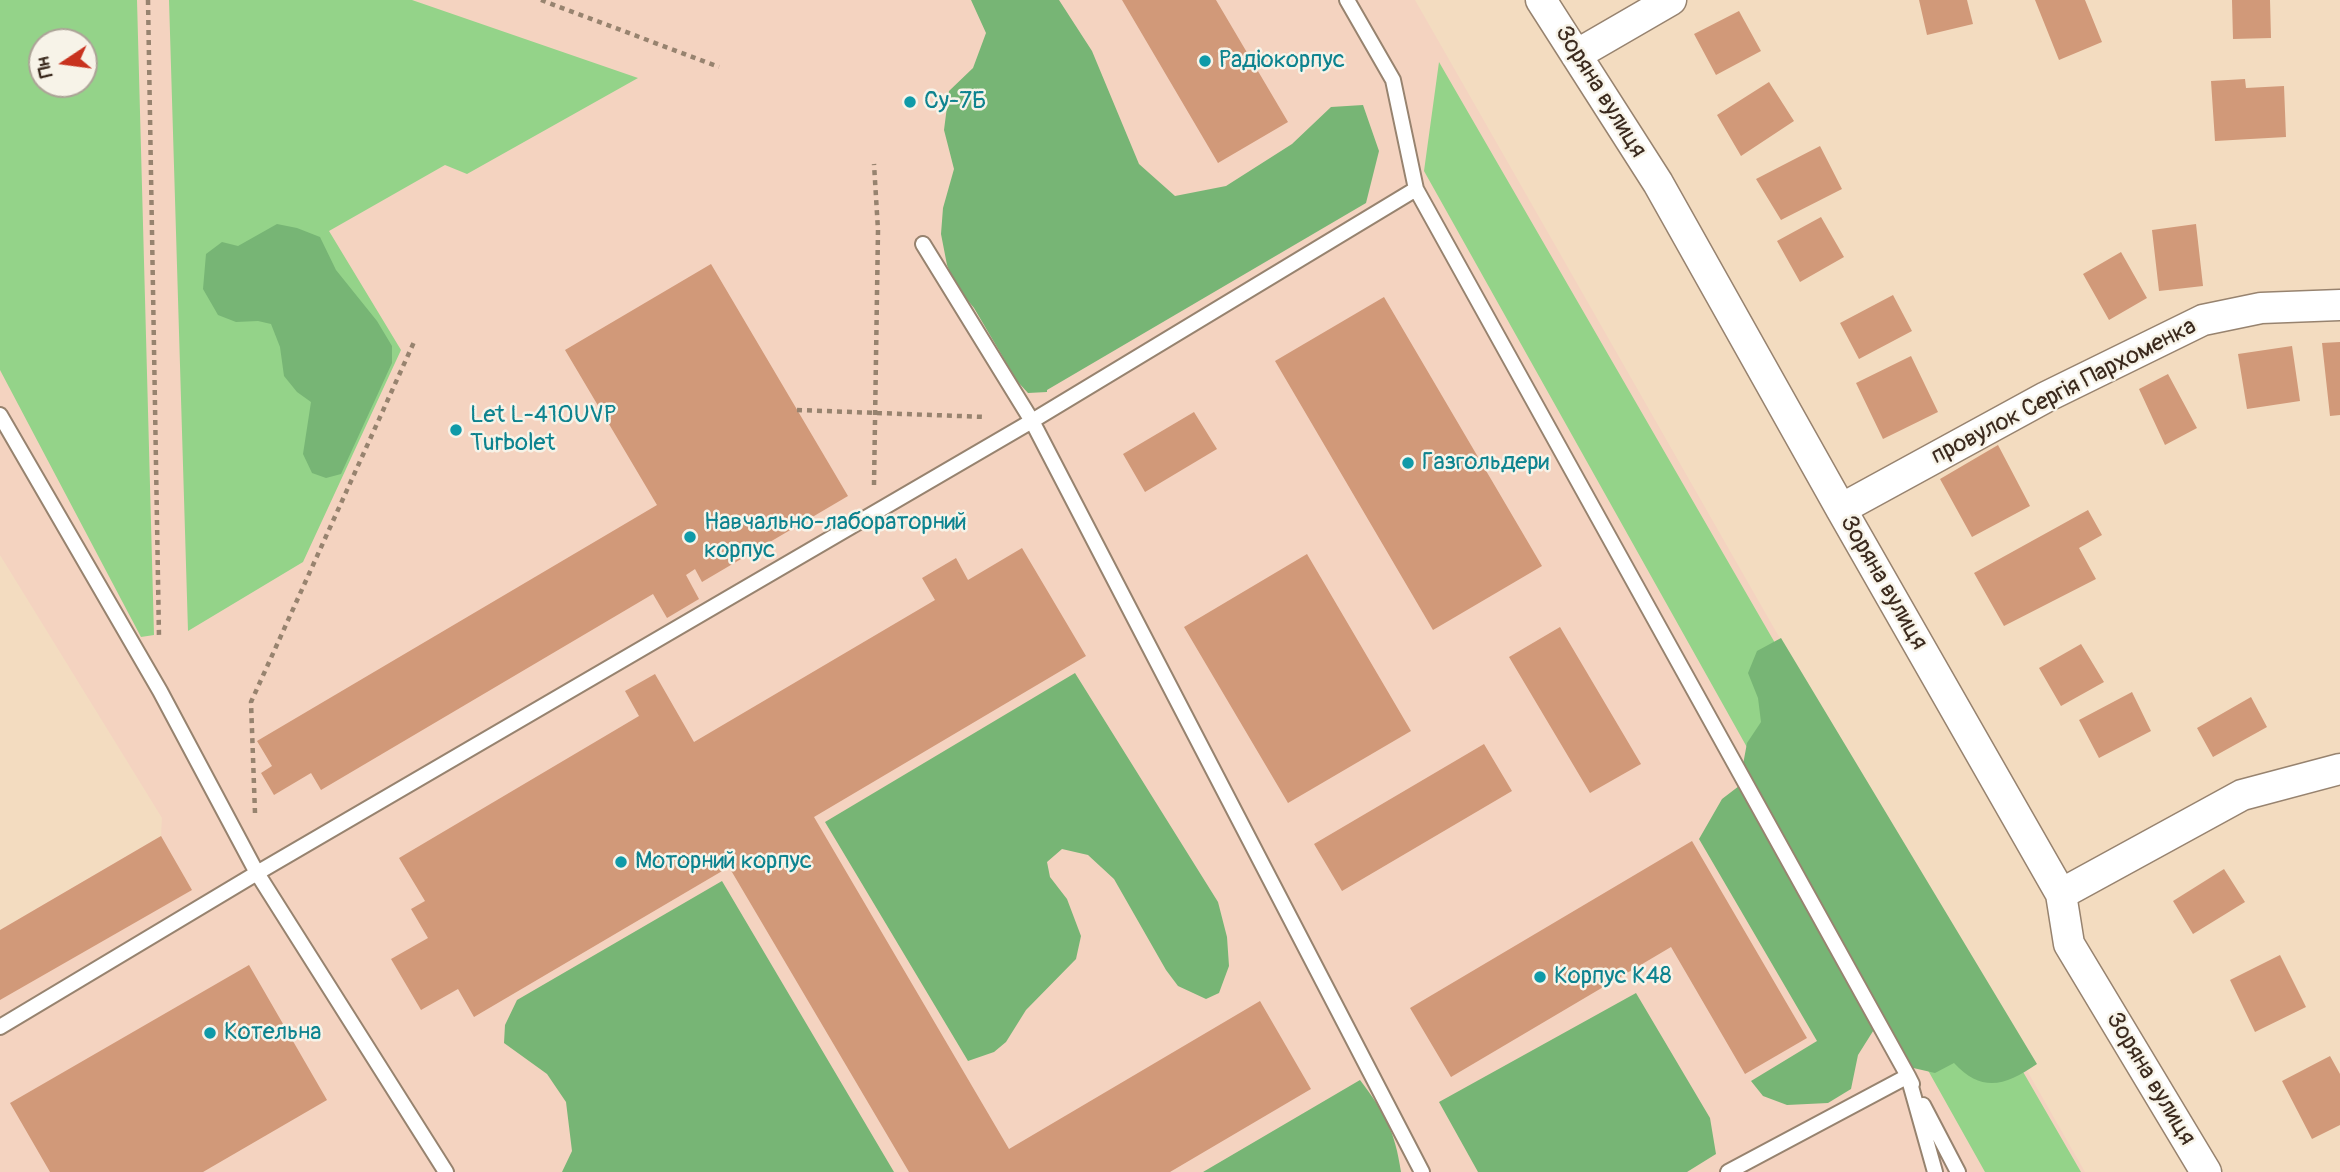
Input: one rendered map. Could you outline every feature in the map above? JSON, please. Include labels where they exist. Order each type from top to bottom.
[{"type":"street","name":"Зоряна вулиця","points":[[1541,0],[1658,183],[1840,509],[2061,894],[2068,944],[2206,1172]]},
{"type":"street","points":[[1576,55],[1671,0]]},
{"type":"street","name":"провулок Сергія Пархоменка","points":[[1840,509],[2046,397],[2203,320],[2261,308],[2340,305]]},
{"type":"street","points":[[2061,894],[2242,795],[2340,769]]},
{"type":"lane","points":[[1347,0],[1393,80],[1416,189],[1908,1076],[1958,1172]]},
{"type":"lane","points":[[0,1027],[257,873],[1032,421],[1416,189]]},
{"type":"lane","points":[[923,244],[1032,421],[1422,1172]]},
{"type":"lane","points":[[0,415],[160,691],[257,873],[446,1172]]},
{"type":"lane","points":[[1728,1172],[1908,1076]]},
{"type":"lane","points":[[1908,1076],[1935,1172]]},
{"type":"path","points":[[148,0],[160,691]]},
{"type":"path","points":[[541,0],[719,67]]},
{"type":"path","points":[[874,164],[878,230],[876,512]]},
{"type":"path","points":[[255,820],[251,702],[414,342]]},
{"type":"path","points":[[797,410],[1032,421]]},
{"type":"shaded area","points":[[0,0],[1415,0],[2085,1172],[0,1172],[0,930],[161,836],[162,818],[0,555]]},
{"type":"green space","points":[[0,0],[137,0],[154,635],[141,637],[0,370]]},
{"type":"green space","points":[[169,0],[412,0],[638,78],[467,174],[445,165],[329,231],[401,350],[303,562],[188,631]]},
{"type":"green space","points":[[971,0],[1059,0],[1092,51],[1139,164],[1175,196],[1226,186],[1292,144],[1331,107],[1363,105],[1379,151],[1366,203],[1047,392],[1028,393],[1017,381],[974,308],[955,285],[947,265],[941,234],[943,208],[954,169],[944,130],[949,91],[973,68],[986,33]]},
{"type":"green space","points":[[1439,62],[2081,1172],[1985,1172],[1424,171]]},
{"type":"green space","points":[[277,224],[320,237],[336,270],[377,321],[392,346],[392,363],[341,474],[326,478],[312,473],[303,454],[311,402],[297,392],[284,376],[280,347],[271,324],[258,321],[236,322],[218,315],[203,289],[206,254],[222,242],[238,246]]},
{"type":"green space","points":[[1781,638],[2037,1064],[2026,1071],[1995,1083],[1975,1079],[1954,1063],[1935,1073],[1909,1067],[1875,1028],[1858,1055],[1851,1089],[1828,1103],[1787,1105],[1763,1096],[1751,1081],[1817,1041],[1699,839],[1722,799],[1739,786],[1747,743],[1761,722],[1758,698],[1748,673],[1757,651]]},
{"type":"green space","points":[[1075,673],[1218,902],[1227,937],[1229,966],[1219,993],[1206,999],[1178,986],[1114,879],[1088,855],[1062,849],[1047,862],[1050,877],[1067,899],[1081,936],[1076,959],[1026,1010],[1006,1042],[994,1052],[968,1061],[825,822]]},
{"type":"green space","points":[[722,881],[894,1172],[562,1172],[572,1151],[566,1102],[547,1074],[504,1043],[505,1025],[517,1000]]},
{"type":"green space","points":[[1636,993],[1710,1118],[1716,1154],[1687,1172],[1478,1172],[1439,1102]]},
{"type":"green space","points":[[1360,1080],[1388,1123],[1401,1172],[1203,1172]]},
{"type":"building","name":"Радіокорпус","points":[[1122,0],[1216,0],[1288,122],[1218,163]]},
{"type":"building","points":[[1919,0],[1967,0],[1973,24],[1927,35]]},
{"type":"building","points":[[2035,0],[2085,0],[2102,42],[2059,60]]},
{"type":"building","points":[[2232,0],[2270,0],[2271,38],[2233,39]]},
{"type":"building","points":[[1739,11],[1761,51],[1716,75],[1694,34]]},
{"type":"building","points":[[2245,79],[2246,88],[2284,86],[2286,137],[2215,141],[2211,81]]},
{"type":"building","points":[[1769,82],[1794,121],[1741,156],[1717,115]]},
{"type":"building","points":[[1820,146],[1842,189],[1781,220],[1756,179]]},
{"type":"building","points":[[1821,217],[1844,257],[1800,282],[1777,241]]},
{"type":"building","points":[[2196,224],[2203,286],[2159,291],[2152,230]]},
{"type":"building","points":[[2121,252],[2147,298],[2109,320],[2083,274]]},
{"type":"building","name":"Навчально-лабораторний корпус","points":[[711,264],[848,496],[702,582],[695,569],[686,575],[699,599],[667,618],[653,594],[321,790],[311,773],[274,795],[261,773],[272,766],[257,741],[657,505],[565,350]]},
{"type":"building","points":[[1893,295],[1912,331],[1859,359],[1840,323]]},
{"type":"building","name":"Газгольдери","points":[[1384,297],[1542,566],[1433,630],[1275,361]]},
{"type":"building","points":[[2340,342],[2340,415],[2330,416],[2322,343]]},
{"type":"building","points":[[2292,346],[2300,401],[2247,409],[2238,354]]},
{"type":"building","points":[[1911,356],[1938,412],[1883,439],[1856,383]]},
{"type":"building","points":[[2168,374],[2197,428],[2165,445],[2139,389]]},
{"type":"building","points":[[1194,412],[1217,449],[1145,492],[1123,454]]},
{"type":"building","points":[[1998,445],[2030,506],[1972,537],[1940,479]]},
{"type":"building","points":[[2088,510],[2102,535],[2079,548],[2096,579],[2004,626],[1974,573]]},
{"type":"building","name":"Моторний корпус","points":[[1022,548],[1086,656],[814,817],[1009,1149],[1260,1001],[1311,1089],[1170,1172],[909,1172],[729,867],[474,1017],[458,989],[421,1010],[391,959],[428,938],[411,909],[425,901],[399,858],[639,716],[625,691],[655,674],[694,742],[935,600],[922,578],[956,558],[968,580]]},
{"type":"building","points":[[1307,554],[1411,731],[1288,803],[1184,627]]},
{"type":"building","points":[[1560,627],[1641,764],[1590,793],[1509,657]]},
{"type":"building","points":[[2081,644],[2104,682],[2061,706],[2039,668]]},
{"type":"building","points":[[2132,692],[2151,731],[2099,758],[2079,720]]},
{"type":"building","points":[[2251,697],[2267,727],[2213,757],[2197,728]]},
{"type":"building","points":[[1484,744],[1512,791],[1342,891],[1314,844]]},
{"type":"building","points":[[161,836],[192,890],[0,1000],[0,930]]},
{"type":"building","name":"Корпус К48","points":[[1692,841],[1807,1038],[1745,1074],[1671,947],[1451,1077],[1410,1008]]},
{"type":"building","points":[[2224,869],[2245,902],[2193,934],[2173,901]]},
{"type":"building","points":[[2280,955],[2306,1007],[2255,1032],[2230,980]]},
{"type":"building","name":"Котельна","points":[[249,965],[327,1100],[203,1172],[50,1172],[10,1103]]},
{"type":"building","points":[[2330,1056],[2340,1074],[2340,1125],[2312,1139],[2282,1081]]},
{"type":"place","name":"Радіокорпус","points":[[1205,61]]},
{"type":"place","name":"Су-7Б","points":[[910,102]]},
{"type":"place","name":"Let L-410UVP Turbolet","points":[[456,430]]},
{"type":"place","name":"Газгольдери","points":[[1408,463]]},
{"type":"place","name":"Навчально-лабораторний корпус","points":[[690,537]]},
{"type":"place","name":"Моторний корпус","points":[[621,862]]},
{"type":"place","name":"Корпус К48","points":[[1540,977]]},
{"type":"place","name":"Котельна","points":[[210,1033]]}]
